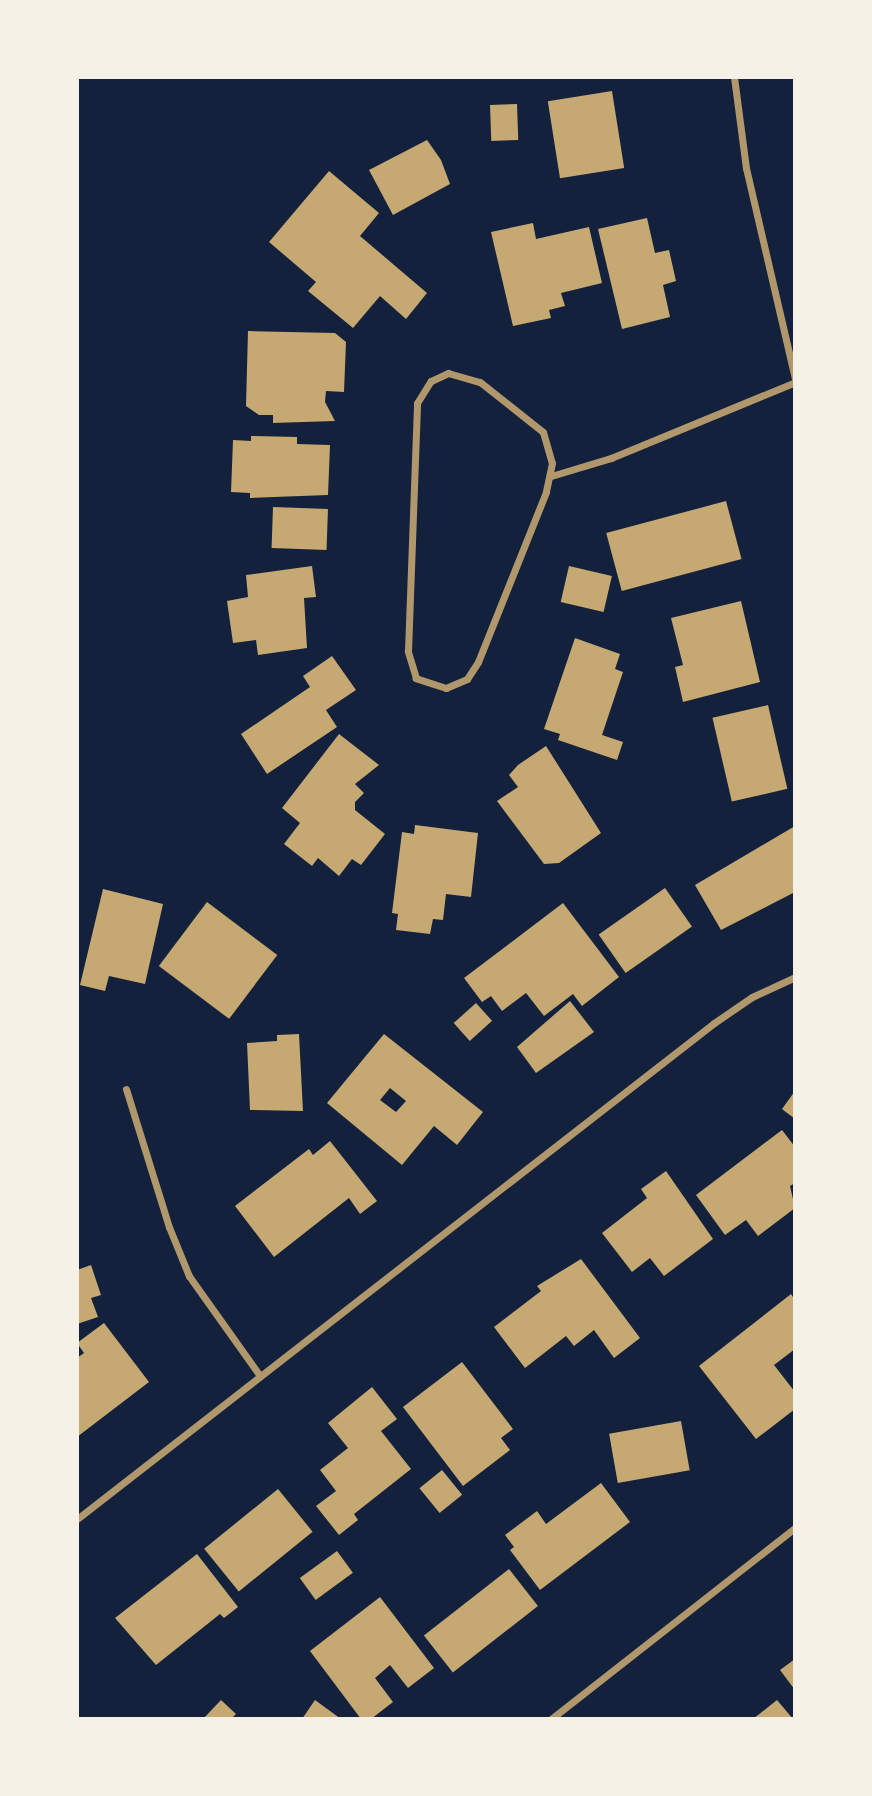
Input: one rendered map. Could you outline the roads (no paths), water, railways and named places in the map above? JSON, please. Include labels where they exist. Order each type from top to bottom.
[{"type":"street","points":[[551,476],[611,458],[795,380],[746,167],[734,77]]},
{"type":"street","points":[[448,373],[480,382],[543,432],[551,451],[551,476],[478,662],[457,686],[424,684],[416,678],[408,651],[417,403],[423,389],[448,373]]},
{"type":"street","points":[[77,1519],[713,1023],[752,998],[795,977]]},
{"type":"street","points":[[126,1089],[169,1227],[189,1276],[260,1376]]},
{"type":"street","points":[[551,1719],[795,1528]]}]
